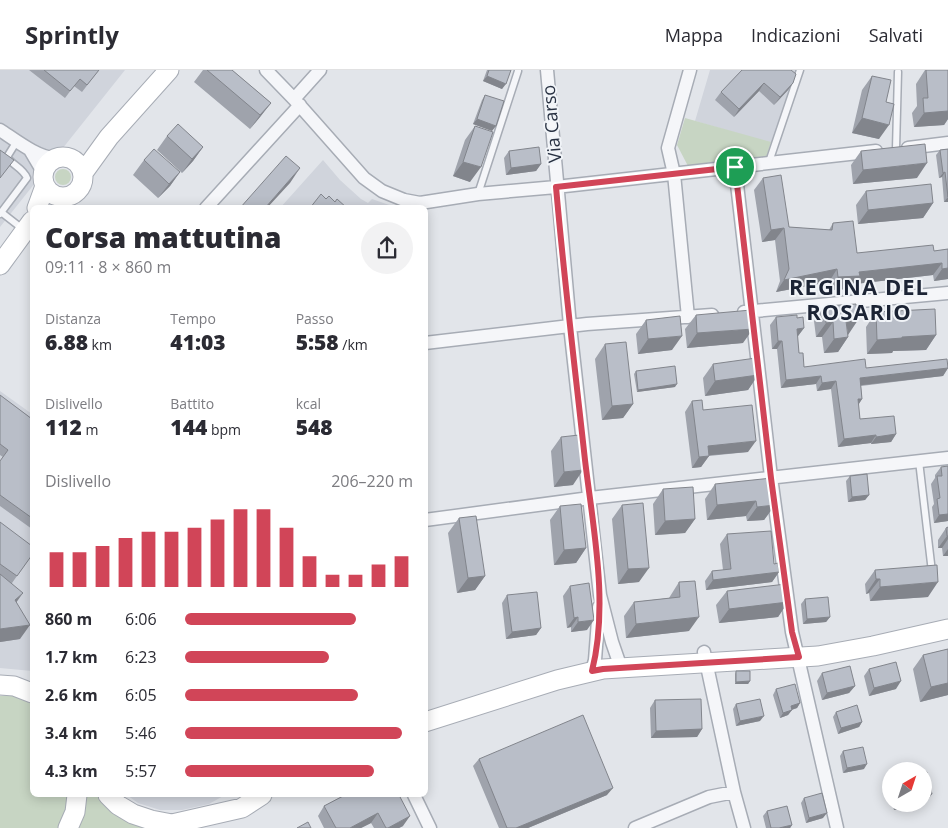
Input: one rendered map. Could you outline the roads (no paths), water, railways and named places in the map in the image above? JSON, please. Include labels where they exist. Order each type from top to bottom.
[{"type":"main road","points":[[49,191],[70,195],[79,189],[82,184],[83,173],[109,137],[169,70]]},
{"type":"main road","points":[[41,205],[49,191],[50,161],[62,158],[109,137]]},
{"type":"main road","points":[[62,158],[78,164],[83,173]]},
{"type":"main road","points":[[0,265],[30,223]]},
{"type":"main road","points":[[428,709],[553,669],[797,651],[816,644],[863,637],[948,618]]},
{"type":"main road","points":[[797,651],[818,656],[948,629]]},
{"type":"main road","points":[[428,721],[594,666]]},
{"type":"main road","points":[[4,686],[30,692]]},
{"type":"main road","points":[[68,828],[75,812],[77,797]]},
{"type":"main road","points":[[110,797],[133,814],[172,824],[265,797]]},
{"type":"main road","points":[[191,828],[251,800]]},
{"type":"street","points":[[266,70],[364,178],[382,191],[404,200],[420,203],[478,194],[948,143]]},
{"type":"street","points":[[209,205],[297,102],[320,70]]},
{"type":"street","name":"Via Carso","points":[[547,70],[556,187],[570,326],[600,595],[619,663]]},
{"type":"street","points":[[688,317],[674,174],[668,148],[690,70]]},
{"type":"street","points":[[0,130],[47,157],[62,158]]},
{"type":"street","points":[[23,144],[49,191]]},
{"type":"street","points":[[735,167],[771,478],[797,651],[837,828]]},
{"type":"street","points":[[428,343],[570,326],[752,312],[948,293]]},
{"type":"street","points":[[428,520],[590,498],[948,458]]},
{"type":"street","name":"Via Carso","points":[[594,666],[600,595]]},
{"type":"street","points":[[705,657],[734,792],[744,828]]},
{"type":"street","points":[[636,828],[709,796],[734,792]]},
{"type":"street","points":[[415,797],[430,828]]},
{"type":"lane","points":[[768,162],[800,70]]},
{"type":"lane","name":"Via Carso","points":[[478,194],[518,71]]},
{"type":"lane","points":[[896,149],[898,72]]},
{"type":"lane","points":[[23,144],[7,157],[24,172],[27,178],[1,213],[30,220]]},
{"type":"lane","points":[[919,461],[934,582]]},
{"type":"district","name":"REGINA DEL ROSARIO","points":[[859,299]]}]
